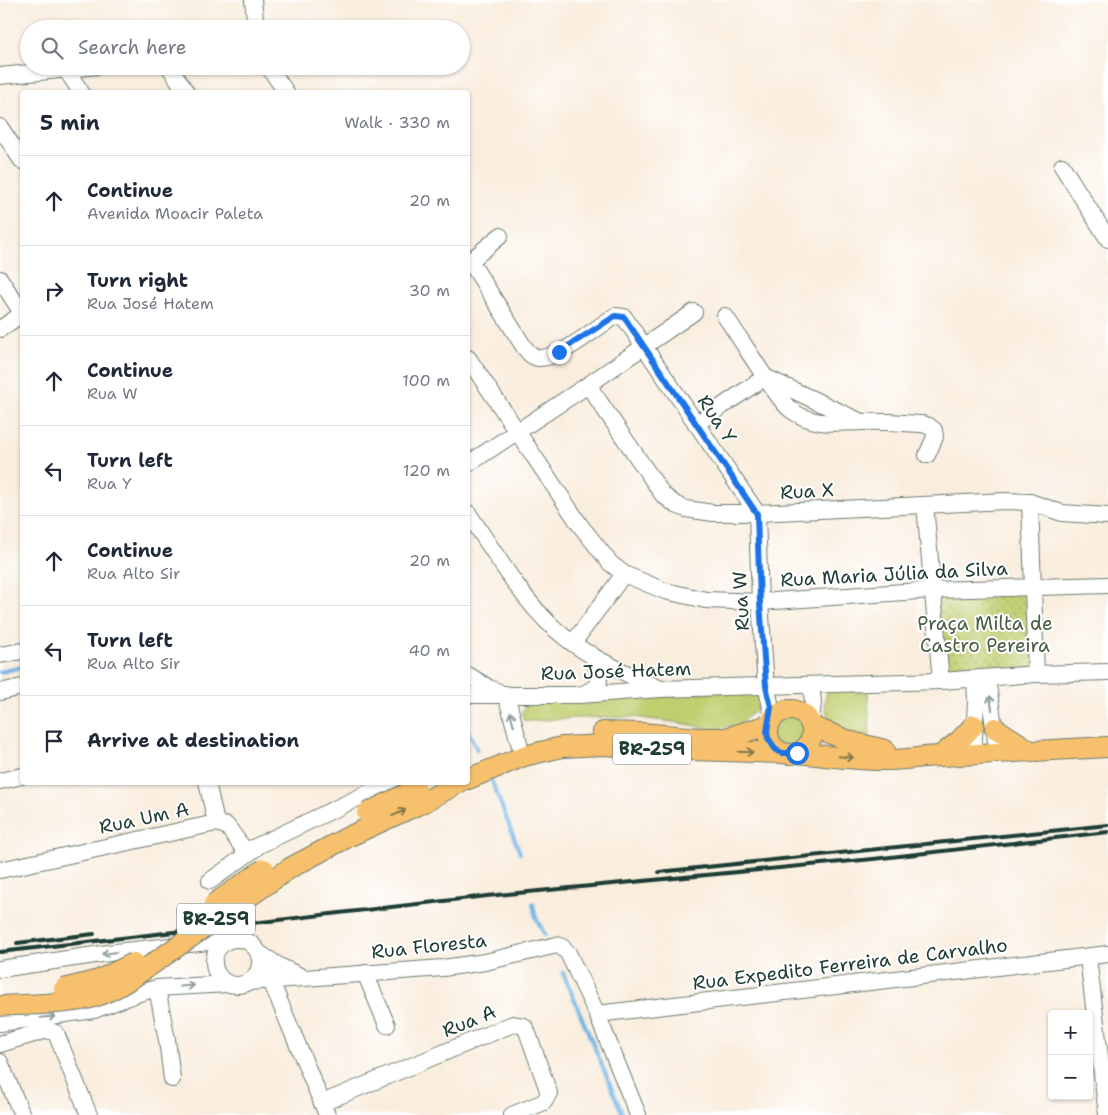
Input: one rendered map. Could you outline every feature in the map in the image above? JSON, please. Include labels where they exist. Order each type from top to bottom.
[{"type":"main road","name":"BR-259","points":[[470,763],[519,743],[562,734],[592,732],[641,733],[700,738],[726,738],[769,723],[780,711],[794,710],[812,715],[852,742],[864,746],[932,756]]},
{"type":"main road","points":[[769,723],[767,732],[771,745],[789,753],[803,750],[811,739],[812,715]]},
{"type":"main road","points":[[932,756],[959,741],[974,725]]},
{"type":"main road","points":[[995,728],[1032,752]]},
{"type":"main road","name":"BR-259","points":[[470,778],[524,756],[562,747],[604,745],[897,760],[932,756],[1108,747]]},
{"type":"main road","name":"BR-259","points":[[0,995],[74,987],[99,980],[134,963],[238,886],[319,837],[423,791],[448,785]]},
{"type":"main road","name":"BR-259","points":[[0,1006],[74,1000],[95,996],[114,989],[290,868],[348,837],[423,791]]},
{"type":"street","points":[[252,0],[255,20]]},
{"type":"street","points":[[0,76],[20,74]]},
{"type":"street","points":[[70,75],[80,90]]},
{"type":"street","points":[[175,75],[185,90]]},
{"type":"street","points":[[274,75],[285,90]]},
{"type":"street","points":[[0,127],[20,158]]},
{"type":"street","points":[[1062,166],[1108,239]]},
{"type":"street","points":[[470,261],[500,236]]},
{"type":"street","name":"Rua Y","points":[[470,264],[524,347],[532,356],[538,358],[559,352],[615,316],[624,317],[757,514]]},
{"type":"street","points":[[0,279],[20,310]]},
{"type":"street","points":[[470,463],[694,312]]},
{"type":"street","points":[[0,329],[20,314]]},
{"type":"street","points":[[725,316],[765,377],[861,422],[922,424],[929,426],[934,430],[935,437],[928,455]]},
{"type":"street","name":"Rua Maria Júlia da Silva","points":[[470,361],[580,525],[610,563],[624,574],[665,591],[706,600],[760,602],[934,590],[1108,585]]},
{"type":"street","points":[[696,424],[765,377]]},
{"type":"street","name":"Rua X","points":[[588,385],[663,495],[676,505],[693,511],[757,514],[1006,501],[1030,502],[1062,513],[1108,516]]},
{"type":"street","points":[[1030,502],[1036,674]]},
{"type":"street","points":[[925,505],[941,681]]},
{"type":"street","name":"Rua W","points":[[757,514],[760,602],[766,686]]},
{"type":"street","points":[[470,516],[538,611],[555,629],[573,643],[611,666],[660,689]]},
{"type":"street","points":[[573,643],[624,574]]},
{"type":"street","points":[[0,656],[20,651]]},
{"type":"street","points":[[580,695],[593,689],[599,682],[595,660],[591,654]]},
{"type":"street","name":"Rua José Hatem","points":[[470,695],[580,695],[660,689],[941,681],[1036,674],[1108,672]]},
{"type":"street","points":[[470,676],[489,688],[506,694],[519,743]]},
{"type":"street","points":[[973,754],[974,725],[981,679]]},
{"type":"street","points":[[981,679],[995,728],[997,753]]},
{"type":"street","points":[[812,715],[822,688],[834,683]]},
{"type":"street","points":[[811,685],[812,715]]},
{"type":"street","points":[[766,686],[771,700],[769,723]]},
{"type":"street","points":[[0,692],[20,688]]},
{"type":"street","points":[[0,781],[20,776]]},
{"type":"street","points":[[207,785],[216,824]]},
{"type":"street","points":[[210,881],[256,848],[384,785]]},
{"type":"street","name":"Rua Um A","points":[[0,870],[216,824],[227,826],[243,848],[256,848]]},
{"type":"street","name":"Rua Floresta","points":[[0,969],[115,952],[234,938],[242,939],[255,946],[271,981]]},
{"type":"street","points":[[227,940],[220,945],[213,959],[216,974],[228,984]]},
{"type":"street","name":"Rua Floresta","points":[[0,1023],[94,1010],[157,988],[242,985],[248,982],[443,968],[485,962],[557,945],[567,950],[597,1014]]},
{"type":"street","name":"Rua Expedito Ferreira de Carvalho","points":[[597,1014],[1108,954]]},
{"type":"street","points":[[248,982],[255,977],[259,970],[260,957]]},
{"type":"street","name":"Rua Floresta","points":[[260,957],[304,978]]},
{"type":"street","points":[[1088,957],[1107,1115]]},
{"type":"street","points":[[365,974],[387,1025]]},
{"type":"street","points":[[271,981],[324,1109]]},
{"type":"street","points":[[157,988],[172,1079]]},
{"type":"street","points":[[597,1014],[638,1115]]},
{"type":"street","name":"Rua A","points":[[324,1109],[513,1024],[518,1024],[524,1026],[527,1031],[549,1093],[544,1102],[512,1115]]},
{"type":"street","points":[[0,1044],[47,1030],[56,1033],[89,1115]]},
{"type":"street","points":[[0,1062],[22,1115]]},
{"type":"green space","name":"Praça Milta de Castro Pereira","points":[[1032,587],[1036,674],[941,681],[934,590]]},
{"type":"green space","points":[[836,689],[868,691],[870,741],[844,730],[830,718],[826,711],[827,692]]},
{"type":"green space","points":[[756,690],[760,698],[756,710],[737,725],[713,729],[633,717],[529,721],[523,720],[522,712],[529,703]]},
{"type":"green space","points":[[791,712],[803,718],[808,729],[806,740],[797,749],[774,743],[771,732],[776,719],[785,713]]},
{"type":"waterway","points":[[0,672],[20,667]]},
{"type":"waterway","points":[[470,735],[477,750]]},
{"type":"waterway","points":[[491,779],[520,853]]},
{"type":"waterway","points":[[533,904],[536,918],[545,935]]},
{"type":"waterway","points":[[563,973],[623,1115]]},
{"type":"railway","points":[[659,872],[1108,825]]},
{"type":"railway","points":[[0,952],[487,896],[873,859],[1108,832]]},
{"type":"railway","points":[[17,943],[94,934]]},
{"type":"route","points":[[559,352],[615,316],[624,317],[757,514],[760,602],[766,686],[771,700],[768,738],[776,750],[789,754],[797,753]]}]
